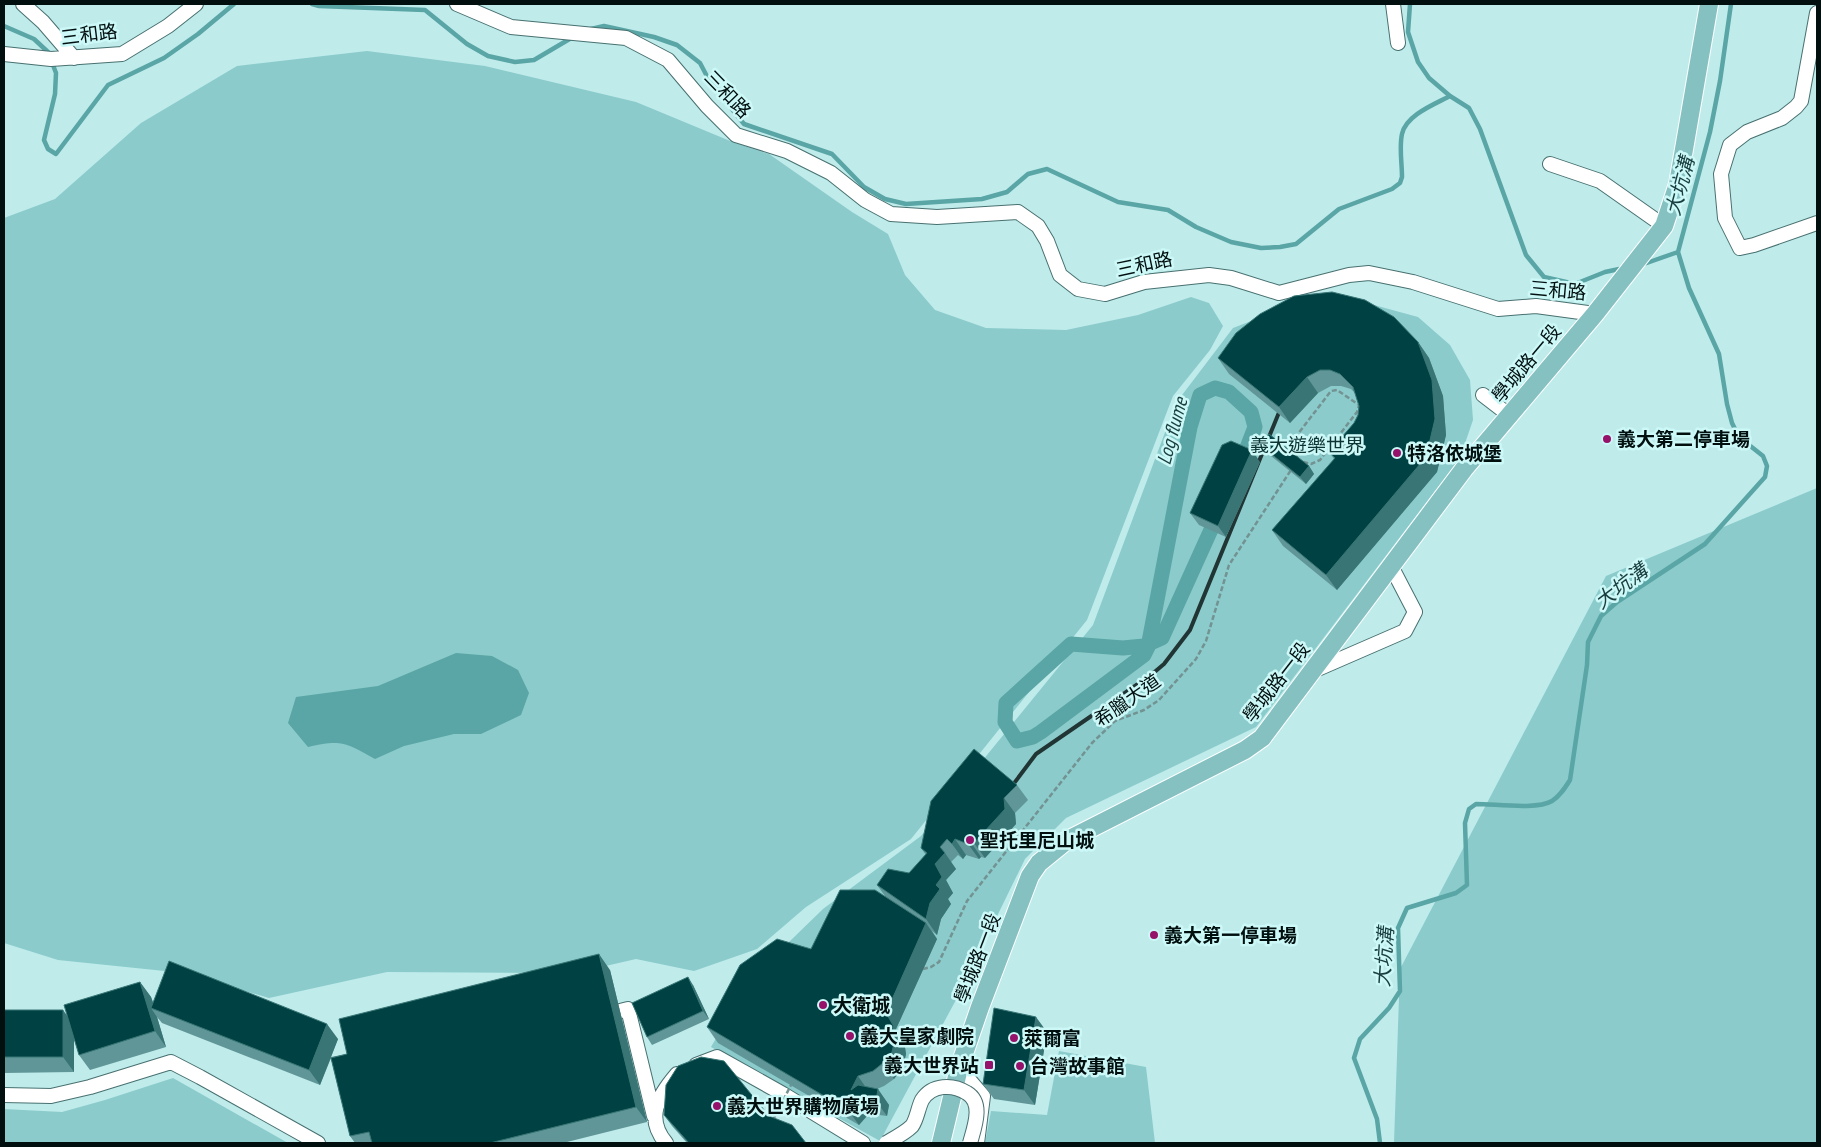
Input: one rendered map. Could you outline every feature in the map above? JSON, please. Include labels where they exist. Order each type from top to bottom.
[{"type":"main road","name":"三和路","points":[[1595,314],[1664,226],[1678,184],[1709,4]]},
{"type":"main road","name":"學城路一段","points":[[941,1143],[959,1068],[980,1007],[1030,876],[1039,863],[1066,841],[1246,750],[1262,738],[1309,669],[1391,566],[1464,469],[1595,314]]},
{"type":"street","points":[[23,4],[43,22],[74,58]]},
{"type":"street","name":"三和路","points":[[4,54],[51,59],[122,54],[168,26],[196,4]]},
{"type":"street","name":"三和路","points":[[457,4],[511,27],[626,38],[668,60],[707,106],[736,135],[787,151],[831,174],[865,200],[891,214],[937,217],[1018,212],[1038,226],[1047,241],[1060,275],[1078,289],[1105,294],[1144,282],[1210,275],[1231,278],[1279,293],[1348,274],[1369,273],[1413,282],[1498,309],[1536,306],[1595,314]]},
{"type":"street","points":[[1393,4],[1398,43]]},
{"type":"street","points":[[1817,13],[1801,101],[1782,118],[1747,132],[1730,145],[1721,174],[1725,218],[1740,248],[1817,223]]},
{"type":"street","points":[[1550,164],[1600,181],[1664,226]]},
{"type":"street","points":[[1483,395],[1509,415]]},
{"type":"street","points":[[1309,669],[1405,631],[1416,612],[1391,566]]},
{"type":"street","points":[[620,1011],[628,1009],[654,1117],[666,1143]]},
{"type":"street","points":[[654,1117],[665,1088],[682,1069],[717,1057],[783,1094],[863,1143]]},
{"type":"street","points":[[4,1095],[51,1096],[90,1087],[171,1062],[200,1076],[318,1143]]},
{"type":"street","points":[[959,1068],[983,1096],[977,1143]]},
{"type":"street","points":[[886,1143],[913,1125],[923,1100],[932,1090],[946,1086],[965,1092],[973,1097],[978,1113],[970,1143]]},
{"type":"path","points":[[1337,390],[1358,405],[1357,412],[1318,462],[1311,464],[1303,462],[1299,458],[1294,452],[1294,439],[1331,391],[1337,390]]},
{"type":"path","name":"希臘大道","points":[[924,969],[938,962],[967,901],[1092,743],[1115,721],[1144,710],[1159,700],[1196,660],[1206,641],[1229,565],[1299,458]]},
{"type":"path","points":[[772,1121],[791,1085]]},
{"type":"green space","points":[[367,51],[485,66],[636,102],[735,143],[769,154],[852,212],[888,234],[905,275],[935,310],[986,328],[1066,330],[1138,315],[1191,297],[1209,303],[1223,326],[1210,350],[1173,396],[1087,620],[911,839],[806,907],[757,949],[694,971],[636,959],[575,973],[387,972],[269,998],[184,973],[58,960],[4,943],[4,218],[55,199],[141,123],[237,66]]},
{"type":"green space","name":"義大遊樂世界","points":[[1311,298],[1363,302],[1418,317],[1450,345],[1470,380],[1473,420],[1460,458],[1256,727],[1066,818],[1025,859],[957,998],[880,1141],[711,1047],[749,981],[823,909],[921,836],[1093,625],[1176,403],[1233,328]]},
{"type":"green space","points":[[1817,488],[1817,1143],[1394,1143],[1400,969],[1606,576]]},
{"type":"green space","points":[[1059,1051],[1146,1067],[1155,1143],[985,1143],[991,1111],[1047,1115]]},
{"type":"green space","points":[[173,1078],[288,1143],[4,1143],[4,1109],[62,1112]]},
{"type":"shaded area","points":[[456,653],[492,656],[518,670],[529,693],[521,715],[481,734],[454,734],[404,746],[375,759],[343,744],[329,743],[308,747],[288,723],[296,697],[378,686]]},
{"type":"building","name":"特洛依城堡","points":[[1332,292],[1365,300],[1394,317],[1418,342],[1432,380],[1435,419],[1426,457],[1326,575],[1272,530],[1335,458],[1329,452],[1354,423],[1358,415],[1359,406],[1353,387],[1340,374],[1330,370],[1320,370],[1307,377],[1279,407],[1218,358],[1236,333],[1260,314],[1294,296]]},
{"type":"building","points":[[1269,434],[1309,466],[1300,477],[1260,445]]},
{"type":"building","points":[[1231,441],[1252,450],[1218,526],[1190,513],[1222,445]]},
{"type":"building","points":[[974,749],[1017,785],[1004,798],[1005,809],[974,843],[970,841],[968,844],[955,839],[952,844],[947,839],[940,847],[945,853],[935,864],[942,877],[936,885],[940,889],[930,903],[926,919],[877,885],[888,869],[909,873],[927,853],[921,848],[931,801]]},
{"type":"building","name":"大衛城","points":[[840,890],[875,890],[926,923],[886,1013],[893,1025],[895,1039],[892,1052],[873,1071],[858,1076],[851,1090],[858,1085],[878,1089],[876,1101],[861,1098],[848,1110],[707,1027],[740,965],[777,939],[811,949]]},
{"type":"building","points":[[599,954],[636,1107],[490,1143],[372,1143],[369,1132],[350,1136],[331,1058],[347,1054],[339,1019]]},
{"type":"building","points":[[169,961],[327,1024],[309,1070],[151,1008]]},
{"type":"building","points":[[688,977],[703,1011],[647,1037],[632,1003]]},
{"type":"building","points":[[140,982],[155,1031],[79,1055],[64,1005]]},
{"type":"building","points":[[994,1008],[1036,1017],[1024,1090],[983,1084]]},
{"type":"building","points":[[4,1010],[63,1010],[63,1057],[4,1057]]},
{"type":"building","name":"義大世界購物廣場","points":[[701,1057],[724,1061],[769,1116],[792,1125],[806,1143],[689,1143],[664,1115],[666,1085],[678,1066]]},
{"type":"waterway","points":[[4,26],[34,39],[48,52],[56,73],[55,94],[44,140],[48,149],[56,154],[108,85],[164,58],[198,34],[234,4]]},
{"type":"waterway","points":[[312,4],[319,6],[425,10],[467,44],[488,56],[515,62],[534,60],[573,37]]},
{"type":"waterway","points":[[1410,4],[1408,32],[1418,62],[1429,78],[1450,96],[1469,108],[1480,129],[1526,255],[1544,277],[1575,284],[1605,272],[1624,268]]},
{"type":"waterway","name":"大坑溝","points":[[1380,1143],[1377,1119],[1354,1058],[1360,1039],[1389,1008],[1400,991],[1398,928],[1407,908],[1456,893],[1467,885],[1465,823],[1469,809],[1476,804],[1516,806],[1545,804],[1555,799],[1562,792],[1570,780],[1587,665],[1588,642],[1601,616],[1617,602],[1705,544],[1765,477],[1767,466],[1763,456],[1739,437],[1732,423],[1719,354],[1689,288],[1678,252],[1710,132],[1720,81],[1731,4]]},
{"type":"waterway","points":[[591,29],[604,26],[654,37],[677,45],[700,63],[710,82],[744,124],[832,154],[864,187],[885,199],[906,204],[982,199],[1007,192],[1028,174],[1047,169],[1118,202],[1168,210],[1196,227],[1231,242],[1261,248],[1296,244],[1339,209],[1392,189],[1400,183],[1402,177],[1401,139],[1405,127],[1409,121],[1422,111],[1450,96]]},
{"type":"waterway","points":[[1641,265],[1678,252]]},
{"type":"waterway","name":"Log flume","points":[[1144,646],[1123,648],[1071,644],[1006,703],[1005,722],[1017,741],[1033,737],[1041,732],[1144,655],[1148,647],[1190,427],[1200,395],[1215,388],[1229,392],[1251,412],[1255,427],[1240,466]]},
{"type":"waterway","name":"Log flume","points":[[1144,646],[1162,638],[1219,512]]},
{"type":"railway","points":[[1006,794],[1036,754],[1151,675],[1164,664],[1190,630],[1280,410]]},
{"type":"place","name":"義大第二停車場","points":[[1607,439]]},
{"type":"place","name":"特洛依城堡","points":[[1397,453]]},
{"type":"place","name":"聖托里尼山城","points":[[970,840]]},
{"type":"place","name":"義大第一停車場","points":[[1154,935]]},
{"type":"place","name":"大衛城","points":[[823,1005]]},
{"type":"place","name":"義大皇家劇院","points":[[850,1036]]},
{"type":"place","name":"萊爾富","points":[[1014,1038]]},
{"type":"place","name":"義大世界站","points":[[989,1065]]},
{"type":"place","name":"台灣故事館","points":[[1020,1066]]},
{"type":"place","name":"義大世界購物廣場","points":[[717,1106]]}]
